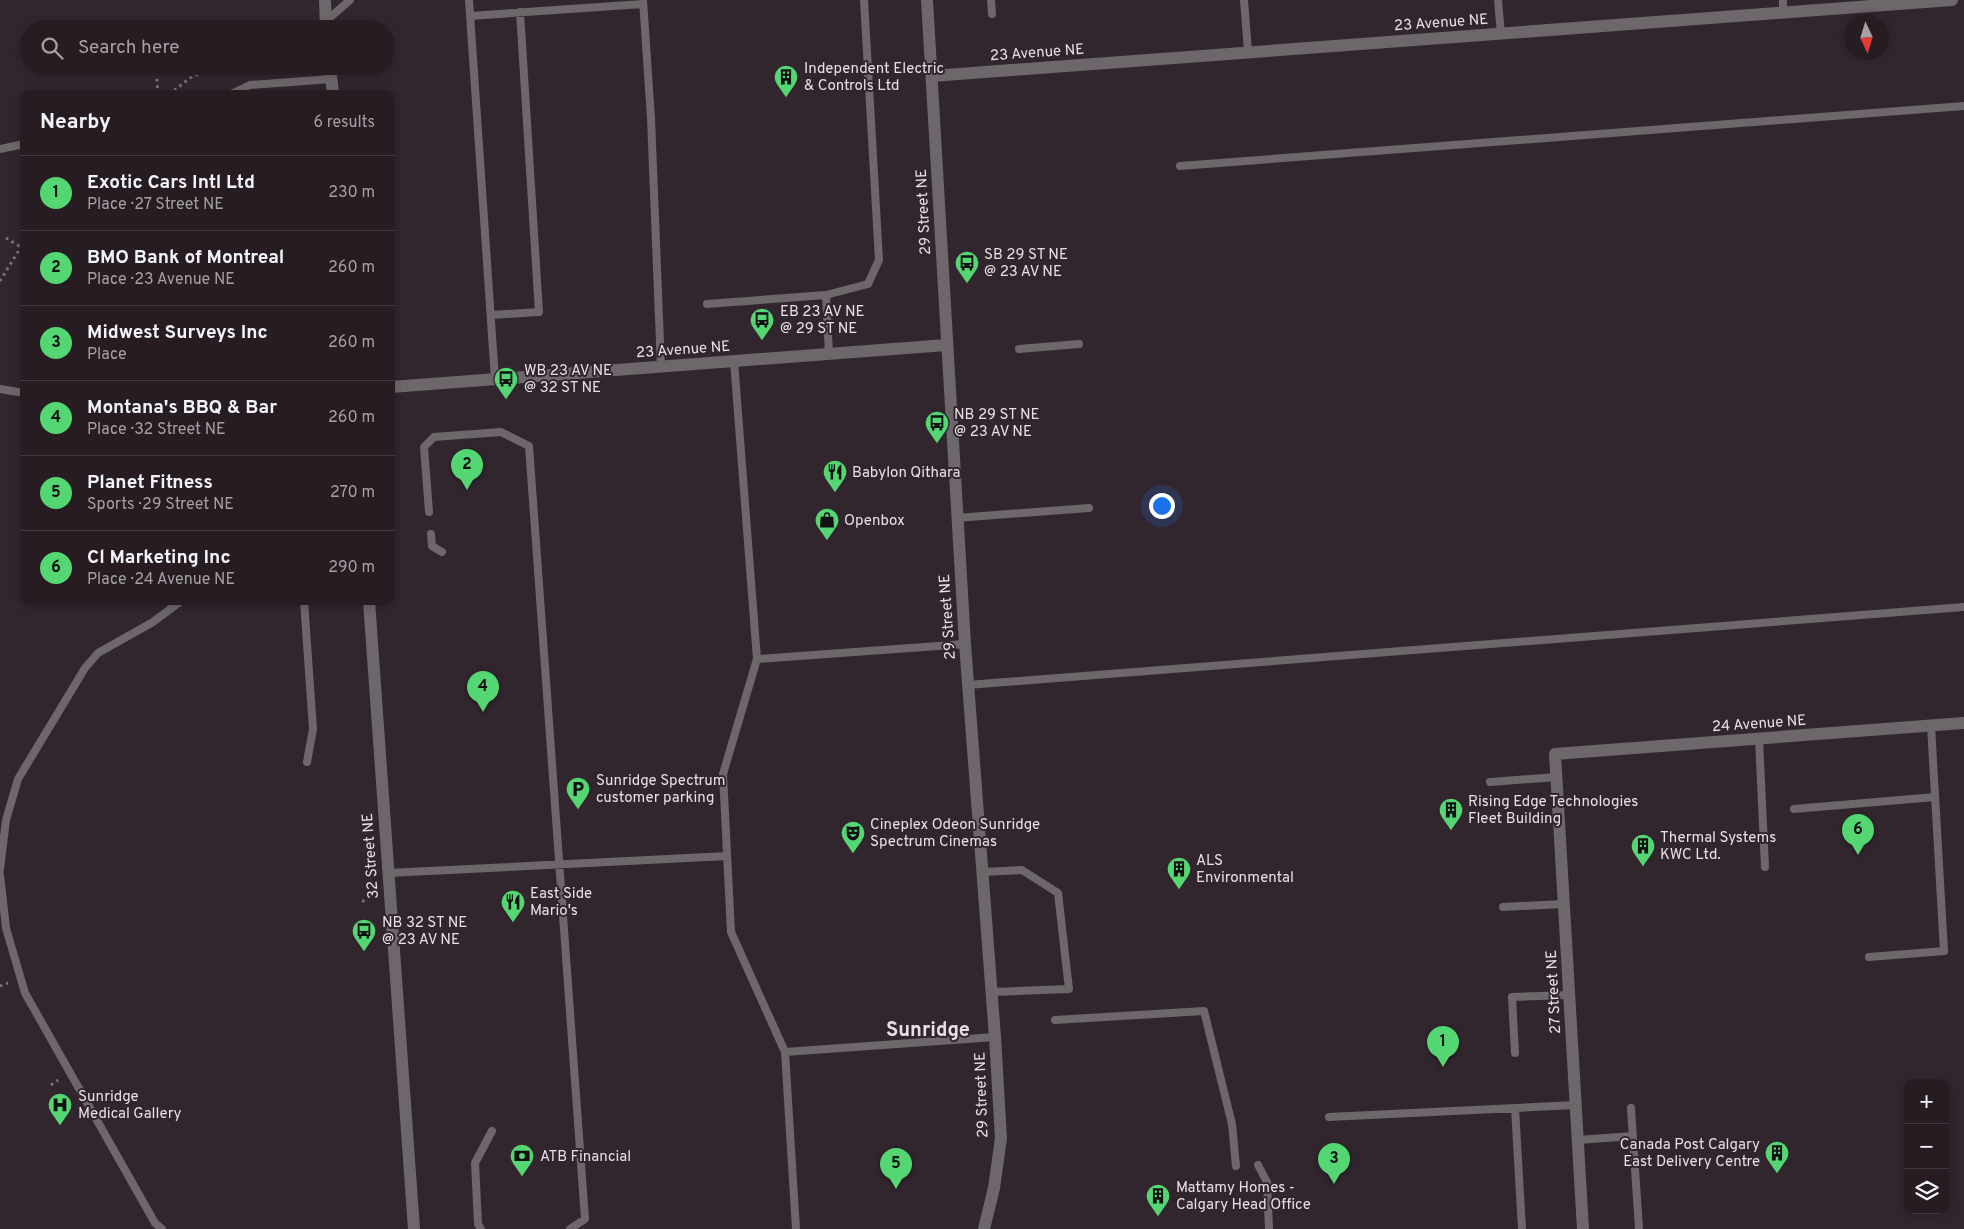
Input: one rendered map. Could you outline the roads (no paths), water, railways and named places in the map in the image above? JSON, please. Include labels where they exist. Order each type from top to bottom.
[{"type":"street","points":[[325,0],[326,20]]},
{"type":"street","name":"29 Street NE","points":[[927,0],[964,644],[992,992],[1001,1138],[994,1188],[984,1229]]},
{"type":"street","name":"23 Avenue NE","points":[[932,76],[1501,34],[1783,6],[1952,0]]},
{"type":"street","points":[[331,75],[332,90]]},
{"type":"street","name":"23 Avenue NE","points":[[395,387],[946,345]]},
{"type":"street","name":"32 Street NE","points":[[369,605],[414,1229]]},
{"type":"street","name":"24 Avenue NE","points":[[1556,754],[1964,724]]},
{"type":"street","name":"27 Street NE","points":[[1556,754],[1583,1229]]},
{"type":"lane","points":[[331,20],[350,0]]},
{"type":"lane","points":[[469,0],[495,379]]},
{"type":"lane","points":[[707,304],[826,295],[868,284],[879,260],[864,0]]},
{"type":"lane","points":[[991,0],[992,14]]},
{"type":"lane","points":[[1244,0],[1248,52]]},
{"type":"lane","points":[[1498,0],[1501,34]]},
{"type":"lane","points":[[470,16],[643,2],[651,118],[661,367]]},
{"type":"lane","points":[[491,315],[539,312],[520,12]]},
{"type":"lane","points":[[240,90],[250,86],[331,79]]},
{"type":"lane","points":[[1180,166],[1964,106]]},
{"type":"lane","points":[[0,149],[20,145]]},
{"type":"lane","points":[[826,295],[829,354]]},
{"type":"lane","points":[[1019,349],[1079,344]]},
{"type":"lane","points":[[734,361],[757,659],[723,774],[732,932],[785,1052],[796,1229]]},
{"type":"lane","points":[[0,389],[20,392]]},
{"type":"lane","points":[[429,512],[424,447],[434,437],[502,432],[529,446],[585,1219],[570,1229]]},
{"type":"lane","points":[[956,518],[1089,508]]},
{"type":"lane","points":[[431,534],[432,546],[442,552]]},
{"type":"lane","points":[[0,869],[6,820],[18,779],[85,668],[98,654],[153,622],[176,605]]},
{"type":"lane","points":[[304,605],[313,729],[307,762]]},
{"type":"lane","points":[[968,684],[1964,607]]},
{"type":"lane","points":[[757,659],[964,644]]},
{"type":"lane","points":[[1869,957],[1944,951],[1931,726]]},
{"type":"lane","points":[[1759,739],[1765,867]]},
{"type":"lane","points":[[1490,782],[1557,777]]},
{"type":"lane","points":[[1794,809],[1935,797]]},
{"type":"lane","points":[[388,873],[727,856]]},
{"type":"lane","points":[[982,872],[1022,870],[1058,893],[1069,989],[992,992]]},
{"type":"lane","points":[[0,875],[6,928],[25,992],[154,1227],[162,1229]]},
{"type":"lane","points":[[1503,907],[1564,904]]},
{"type":"lane","points":[[1515,1053],[1512,997],[1570,995]]},
{"type":"lane","points":[[1055,1020],[1204,1011],[1232,1124],[1236,1166]]},
{"type":"lane","points":[[785,1052],[995,1037]]},
{"type":"lane","points":[[1329,1117],[1576,1106]]},
{"type":"lane","points":[[1515,1108],[1522,1229]]},
{"type":"lane","points":[[1631,1108],[1639,1229]]},
{"type":"lane","points":[[482,1229],[478,1224],[476,1163],[492,1131]]},
{"type":"lane","points":[[1578,1140],[1633,1136]]},
{"type":"lane","points":[[1258,1165],[1267,1182],[1269,1229]]},
{"type":"place","name":"Independent Electric & Controls Ltd","points":[[786,98]]},
{"type":"place","name":"SB 29 ST NE @ 23 AV NE","points":[[967,284]]},
{"type":"place","name":"EB 23 AV NE @ 29 ST NE","points":[[762,341]]},
{"type":"place","name":"WB 23 AV NE @ 32 ST NE","points":[[506,400]]},
{"type":"place","name":"NB 29 ST NE @ 23 AV NE","points":[[937,444]]},
{"type":"place","name":"BMO Bank of Montreal","points":[[467,490]]},
{"type":"place","name":"Babylon Qithara","points":[[835,493]]},
{"type":"place","name":"Openbox","points":[[827,541]]},
{"type":"place","name":"Montana's BBQ & Bar","points":[[483,712]]},
{"type":"place","name":"Sunridge Spectrum customer parking","points":[[578,810]]},
{"type":"place","name":"Rising Edge Technologies Fleet Building","points":[[1451,831]]},
{"type":"place","name":"Cineplex Odeon Sunridge Spectrum Cinemas","points":[[853,854]]},
{"type":"place","name":"Cl Marketing Inc","points":[[1858,855]]},
{"type":"place","name":"Thermal Systems KWC Ltd.","points":[[1643,867]]},
{"type":"place","name":"ALS Environmental","points":[[1179,890]]},
{"type":"place","name":"East Side Mario's","points":[[513,923]]},
{"type":"place","name":"NB 32 ST NE @ 23 AV NE","points":[[364,952]]},
{"type":"place","name":"Exotic Cars Intl Ltd","points":[[1443,1067]]},
{"type":"place","name":"Sunridge Medical Gallery","points":[[60,1126]]},
{"type":"place","name":"Canada Post Calgary East Delivery Centre","points":[[1777,1174]]},
{"type":"place","name":"ATB Financial","points":[[522,1177]]},
{"type":"place","name":"Midwest Surveys Inc","points":[[1334,1184]]},
{"type":"place","name":"Planet Fitness","points":[[896,1189]]},
{"type":"place","name":"Mattamy Homes - Calgary Head Office","points":[[1158,1217]]},
{"type":"district","name":"Sunridge","points":[[928,1029]]}]
